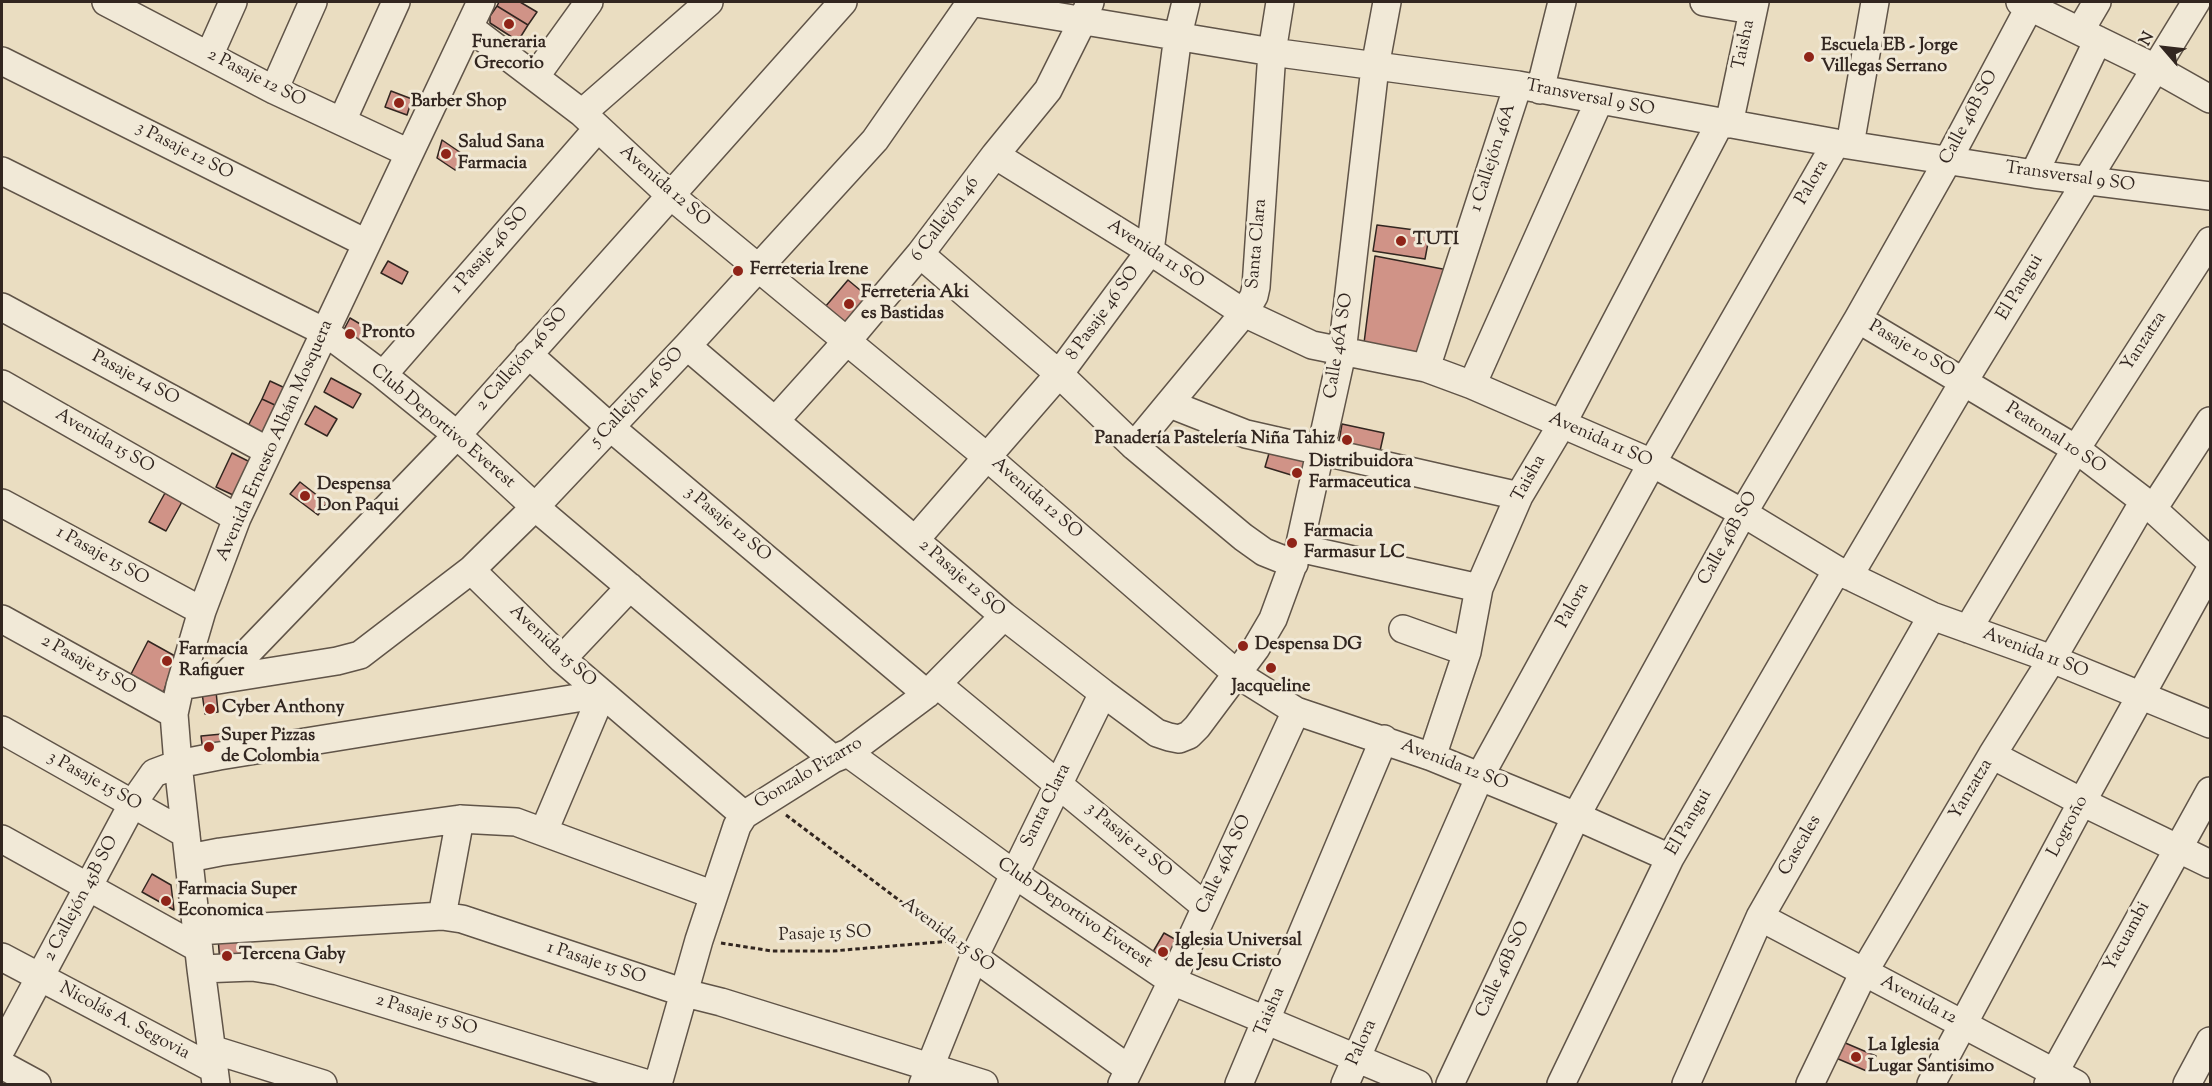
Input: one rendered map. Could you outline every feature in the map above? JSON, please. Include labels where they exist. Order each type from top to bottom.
[{"type":"street","name":"2 Pasaje 12 SO","points":[[106,2],[142,10],[209,56],[274,90],[409,153]]},
{"type":"street","points":[[209,56],[233,2]]},
{"type":"street","points":[[274,90],[313,2]]},
{"type":"street","points":[[342,121],[396,2]]},
{"type":"street","name":"Avenida Ernesto Albán Mosquera","points":[[214,1068],[178,764],[174,714],[180,686],[202,611],[237,518],[481,2]]},
{"type":"street","points":[[535,77],[589,2]]},
{"type":"street","name":"1 Pasaje 46 SO","points":[[383,375],[590,121],[709,2]]},
{"type":"street","name":"2 Callejón 46 SO","points":[[223,678],[457,435],[843,2]]},
{"type":"street","name":"Transversal 9 SO","points":[[979,2],[1087,11],[1178,35],[1272,52],[1529,87],[1725,124],[2034,174],[2211,196]]},
{"type":"street","name":"5 Callejón 46 SO","points":[[223,678],[337,661],[360,655],[471,570],[535,507],[687,346],[757,266],[874,140],[979,2]]},
{"type":"street","name":"8 Pasaje 46 SO","points":[[915,540],[1059,374],[1150,251],[1178,35],[1186,2]]},
{"type":"street","name":"Santa Clara","points":[[1134,446],[1244,313],[1254,296],[1272,52],[1280,2]]},
{"type":"street","name":"Calle 46A SO","points":[[1237,674],[1273,619],[1297,556],[1322,450],[1342,352],[1375,67],[1387,2]]},
{"type":"street","name":"1 Callejón 46A","points":[[1426,368],[1562,2]]},
{"type":"street","points":[[1704,2],[1754,6]]},
{"type":"street","name":"Palora","points":[[1345,1084],[1480,776],[1652,463],[1843,144],[1875,2]]},
{"type":"street","points":[[2034,174],[2089,36],[2097,2]]},
{"type":"street","name":"El Pangui","points":[[1561,1084],[1670,858],[1843,573],[1964,381],[2196,2]]},
{"type":"street","points":[[2025,4],[2155,68],[2211,99]]},
{"type":"street","name":"Calle 46B SO","points":[[1450,1084],[1576,816],[1743,513],[1858,319],[1948,160],[2025,4]]},
{"type":"street","name":"Taisha","points":[[1432,757],[1467,652],[1479,588],[1519,496],[1562,424],[1725,124],[1754,6]]},
{"type":"street","name":"6 Callejón 46","points":[[776,421],[920,254],[1048,90],[1087,11]]},
{"type":"street","name":"Avenida 12 SO","points":[[469,27],[590,121],[670,195],[987,456],[1237,674],[1296,711],[1432,757],[1576,816],[1670,858]]},
{"type":"street","name":"3 Pasaje 12 SO","points":[[2,61],[366,243]]},
{"type":"street","points":[[1472,385],[1599,101]]},
{"type":"street","name":"Avenida 11 SO","points":[[995,155],[1150,251],[1244,313],[1312,345],[1426,368],[1472,385],[1652,463],[1743,513],[1843,573],[1932,616],[2052,659],[2211,724]]},
{"type":"street","name":"Club Deportivo Everest","points":[[2,171],[324,332],[383,375],[457,435],[535,507],[630,587],[840,756],[1172,981],[1418,1084]]},
{"type":"street","name":"Yanzatza","points":[[1968,629],[2076,449],[2211,241]]},
{"type":"street","points":[[920,254],[1059,374],[1134,446],[1264,552],[1479,588]]},
{"type":"street","name":"Pasaje 14 SO","points":[[2,307],[268,451]]},
{"type":"street","name":"Pasaje 10 SO","points":[[1858,319],[1964,381]]},
{"type":"street","name":"2 Pasaje 12 SO","points":[[687,346],[1004,616],[1157,732],[1179,739],[1189,735],[1237,674]]},
{"type":"street","name":"3 Pasaje 12 SO","points":[[528,354],[610,427],[932,689],[1058,783],[1206,907]]},
{"type":"street","name":"Peatonal 10 SO","points":[[1964,381],[2076,449],[2148,505],[2211,561]]},
{"type":"street","name":"Avenida 15 SO","points":[[2,384],[237,518]]},
{"type":"street","points":[[1170,404],[1246,434],[1519,496]]},
{"type":"street","name":"Yanzatza","points":[[1809,1084],[1864,972],[1992,755],[2148,505],[2211,421]]},
{"type":"street","name":"1 Pasaje 15 SO","points":[[2,503],[202,611]]},
{"type":"street","name":"Avenida 15 SO","points":[[471,570],[562,659],[744,815]]},
{"type":"street","name":"Logroño","points":[[1930,1084],[2082,802],[2211,570]]},
{"type":"street","points":[[562,659],[630,587]]},
{"type":"street","name":"Gonzalo Pizarro","points":[[658,1084],[699,940],[737,826],[744,815],[840,756],[932,689],[1004,616]]},
{"type":"street","name":"Cascales","points":[[1695,1082],[1760,917],[1932,616]]},
{"type":"street","name":"2 Pasaje 15 SO","points":[[2,619],[174,714]]},
{"type":"street","points":[[1403,629],[1467,652]]},
{"type":"street","points":[[180,686],[223,678]]},
{"type":"street","name":"Santa Clara","points":[[926,1076],[974,957],[1103,693]]},
{"type":"street","points":[[544,831],[602,694]]},
{"type":"street","name":"2 Callejón 45B SO","points":[[2,1048],[133,803],[154,773],[178,764],[602,694]]},
{"type":"street","name":"Calle 46A SO","points":[[1125,1077],[1172,981],[1296,711]]},
{"type":"street","name":"3 Pasaje 15 SO","points":[[2,730],[133,803],[188,846]]},
{"type":"street","name":"Taisha","points":[[1239,1084],[1268,1020],[1384,739]]},
{"type":"street","points":[[1992,755],[2082,802],[2211,864]]},
{"type":"street","name":"Yacuambi","points":[[2059,1081],[2177,849],[2211,791]]},
{"type":"street","points":[[442,916],[460,819]]},
{"type":"street","points":[[188,846],[220,852],[460,819],[516,822],[714,895]]},
{"type":"street","points":[[2,839],[199,949]]},
{"type":"street","name":"1 Pasaje 15 SO","points":[[199,949],[442,916],[462,919],[685,993],[732,1006],[926,1076],[984,1084]]},
{"type":"street","name":"Avenida 12","points":[[1760,917],[1963,1024],[2059,1081]]},
{"type":"street","name":"2 Pasaje 15 SO","points":[[199,949],[252,967],[278,971],[648,1084]]},
{"type":"street","name":"Nicolás A. Segovia","points":[[2,957],[214,1068],[323,1084]]},
{"type":"street","name":"Avenida 15 SO","points":[[974,957],[1125,1077]]},
{"type":"street","points":[[2187,1084],[2211,1041]]},
{"type":"street","points":[[2,1065],[37,1084]]},
{"type":"path","name":"Avenida 15 SO","points":[[767,800],[974,957]]},
{"type":"path","name":"Pasaje 15 SO","points":[[699,940],[772,951],[833,951],[952,940]]},
{"type":"building","points":[[499,2],[520,2],[537,12],[528,25],[497,6]]},
{"type":"building","name":"Funeraria Grecorio","points":[[497,6],[528,25],[518,41],[490,23],[490,16]]},
{"type":"building","name":"Barber Shop","points":[[391,91],[412,99],[407,115],[385,107]]},
{"type":"building","points":[[442,140],[464,155],[455,170],[437,158]]},
{"type":"building","name":"TUTI","points":[[1377,225],[1430,232],[1425,259],[1373,251]]},
{"type":"building","points":[[1375,256],[1453,271],[1424,365],[1363,351]]},
{"type":"building","points":[[388,261],[408,272],[402,284],[381,273]]},
{"type":"building","name":"Ferreteria Aki es Bastidas","points":[[848,280],[872,300],[849,327],[825,307]]},
{"type":"building","points":[[350,318],[367,328],[357,344],[341,335]]},
{"type":"building","points":[[331,378],[361,394],[353,408],[324,392]]},
{"type":"building","points":[[270,381],[285,388],[277,406],[262,399]]},
{"type":"building","points":[[262,399],[277,406],[263,436],[247,428]]},
{"type":"building","points":[[315,406],[337,419],[327,436],[305,424]]},
{"type":"building","points":[[1342,424],[1384,433],[1380,451],[1339,442]]},
{"type":"building","points":[[1270,450],[1306,461],[1301,478],[1265,467]]},
{"type":"building","points":[[232,453],[250,462],[233,495],[216,487]]},
{"type":"building","points":[[300,482],[327,503],[318,515],[290,494]]},
{"type":"building","points":[[165,493],[182,502],[166,531],[149,522]]},
{"type":"building","points":[[148,641],[175,656],[162,697],[129,678]]},
{"type":"building","points":[[216,691],[218,712],[205,714],[202,693]]},
{"type":"building","points":[[222,734],[224,750],[203,752],[201,736]]},
{"type":"building","name":"Farmacia Super Economica","points":[[152,874],[171,885],[174,910],[142,892]]},
{"type":"building","name":"Iglesia Universal de Jesu Cristo","points":[[1164,933],[1180,942],[1163,971],[1147,962]]},
{"type":"building","points":[[241,936],[243,962],[220,964],[218,937]]},
{"type":"building","name":"La Iglesia Lugar Santisimo","points":[[1843,1042],[1876,1056],[1869,1072],[1836,1058]]},
{"type":"place","name":"Funeraria Grecorio","points":[[509,24]]},
{"type":"place","name":"Escuela EB - Jorge Villegas Serrano","points":[[1809,57]]},
{"type":"place","name":"Barber Shop","points":[[399,103]]},
{"type":"place","name":"Salud Sana Farmacia","points":[[446,154]]},
{"type":"place","name":"TUTI","points":[[1401,241]]},
{"type":"place","name":"Ferreteria Irene","points":[[738,271]]},
{"type":"place","name":"Ferreteria Aki es Bastidas","points":[[849,304]]},
{"type":"place","name":"Pronto","points":[[350,334]]},
{"type":"place","name":"Panadería Pastelería Niña Tahiz","points":[[1347,440]]},
{"type":"place","name":"Distribuidora Farmaceutica","points":[[1297,473]]},
{"type":"place","name":"Despensa Don Paqui","points":[[305,496]]},
{"type":"place","name":"Farmacia Farmasur LC","points":[[1292,543]]},
{"type":"place","name":"Despensa DG","points":[[1243,646]]},
{"type":"place","name":"Farmacia Rafiguer","points":[[167,661]]},
{"type":"place","name":"Jacqueline","points":[[1271,668]]},
{"type":"place","name":"Cyber Anthony","points":[[210,709]]},
{"type":"place","name":"Super Pizzas de Colombia","points":[[209,747]]},
{"type":"place","name":"Farmacia Super Economica","points":[[166,901]]},
{"type":"place","name":"Iglesia Universal de Jesu Cristo","points":[[1163,952]]},
{"type":"place","name":"Tercena Gaby","points":[[227,956]]},
{"type":"place","name":"La Iglesia Lugar Santisimo","points":[[1856,1057]]}]
